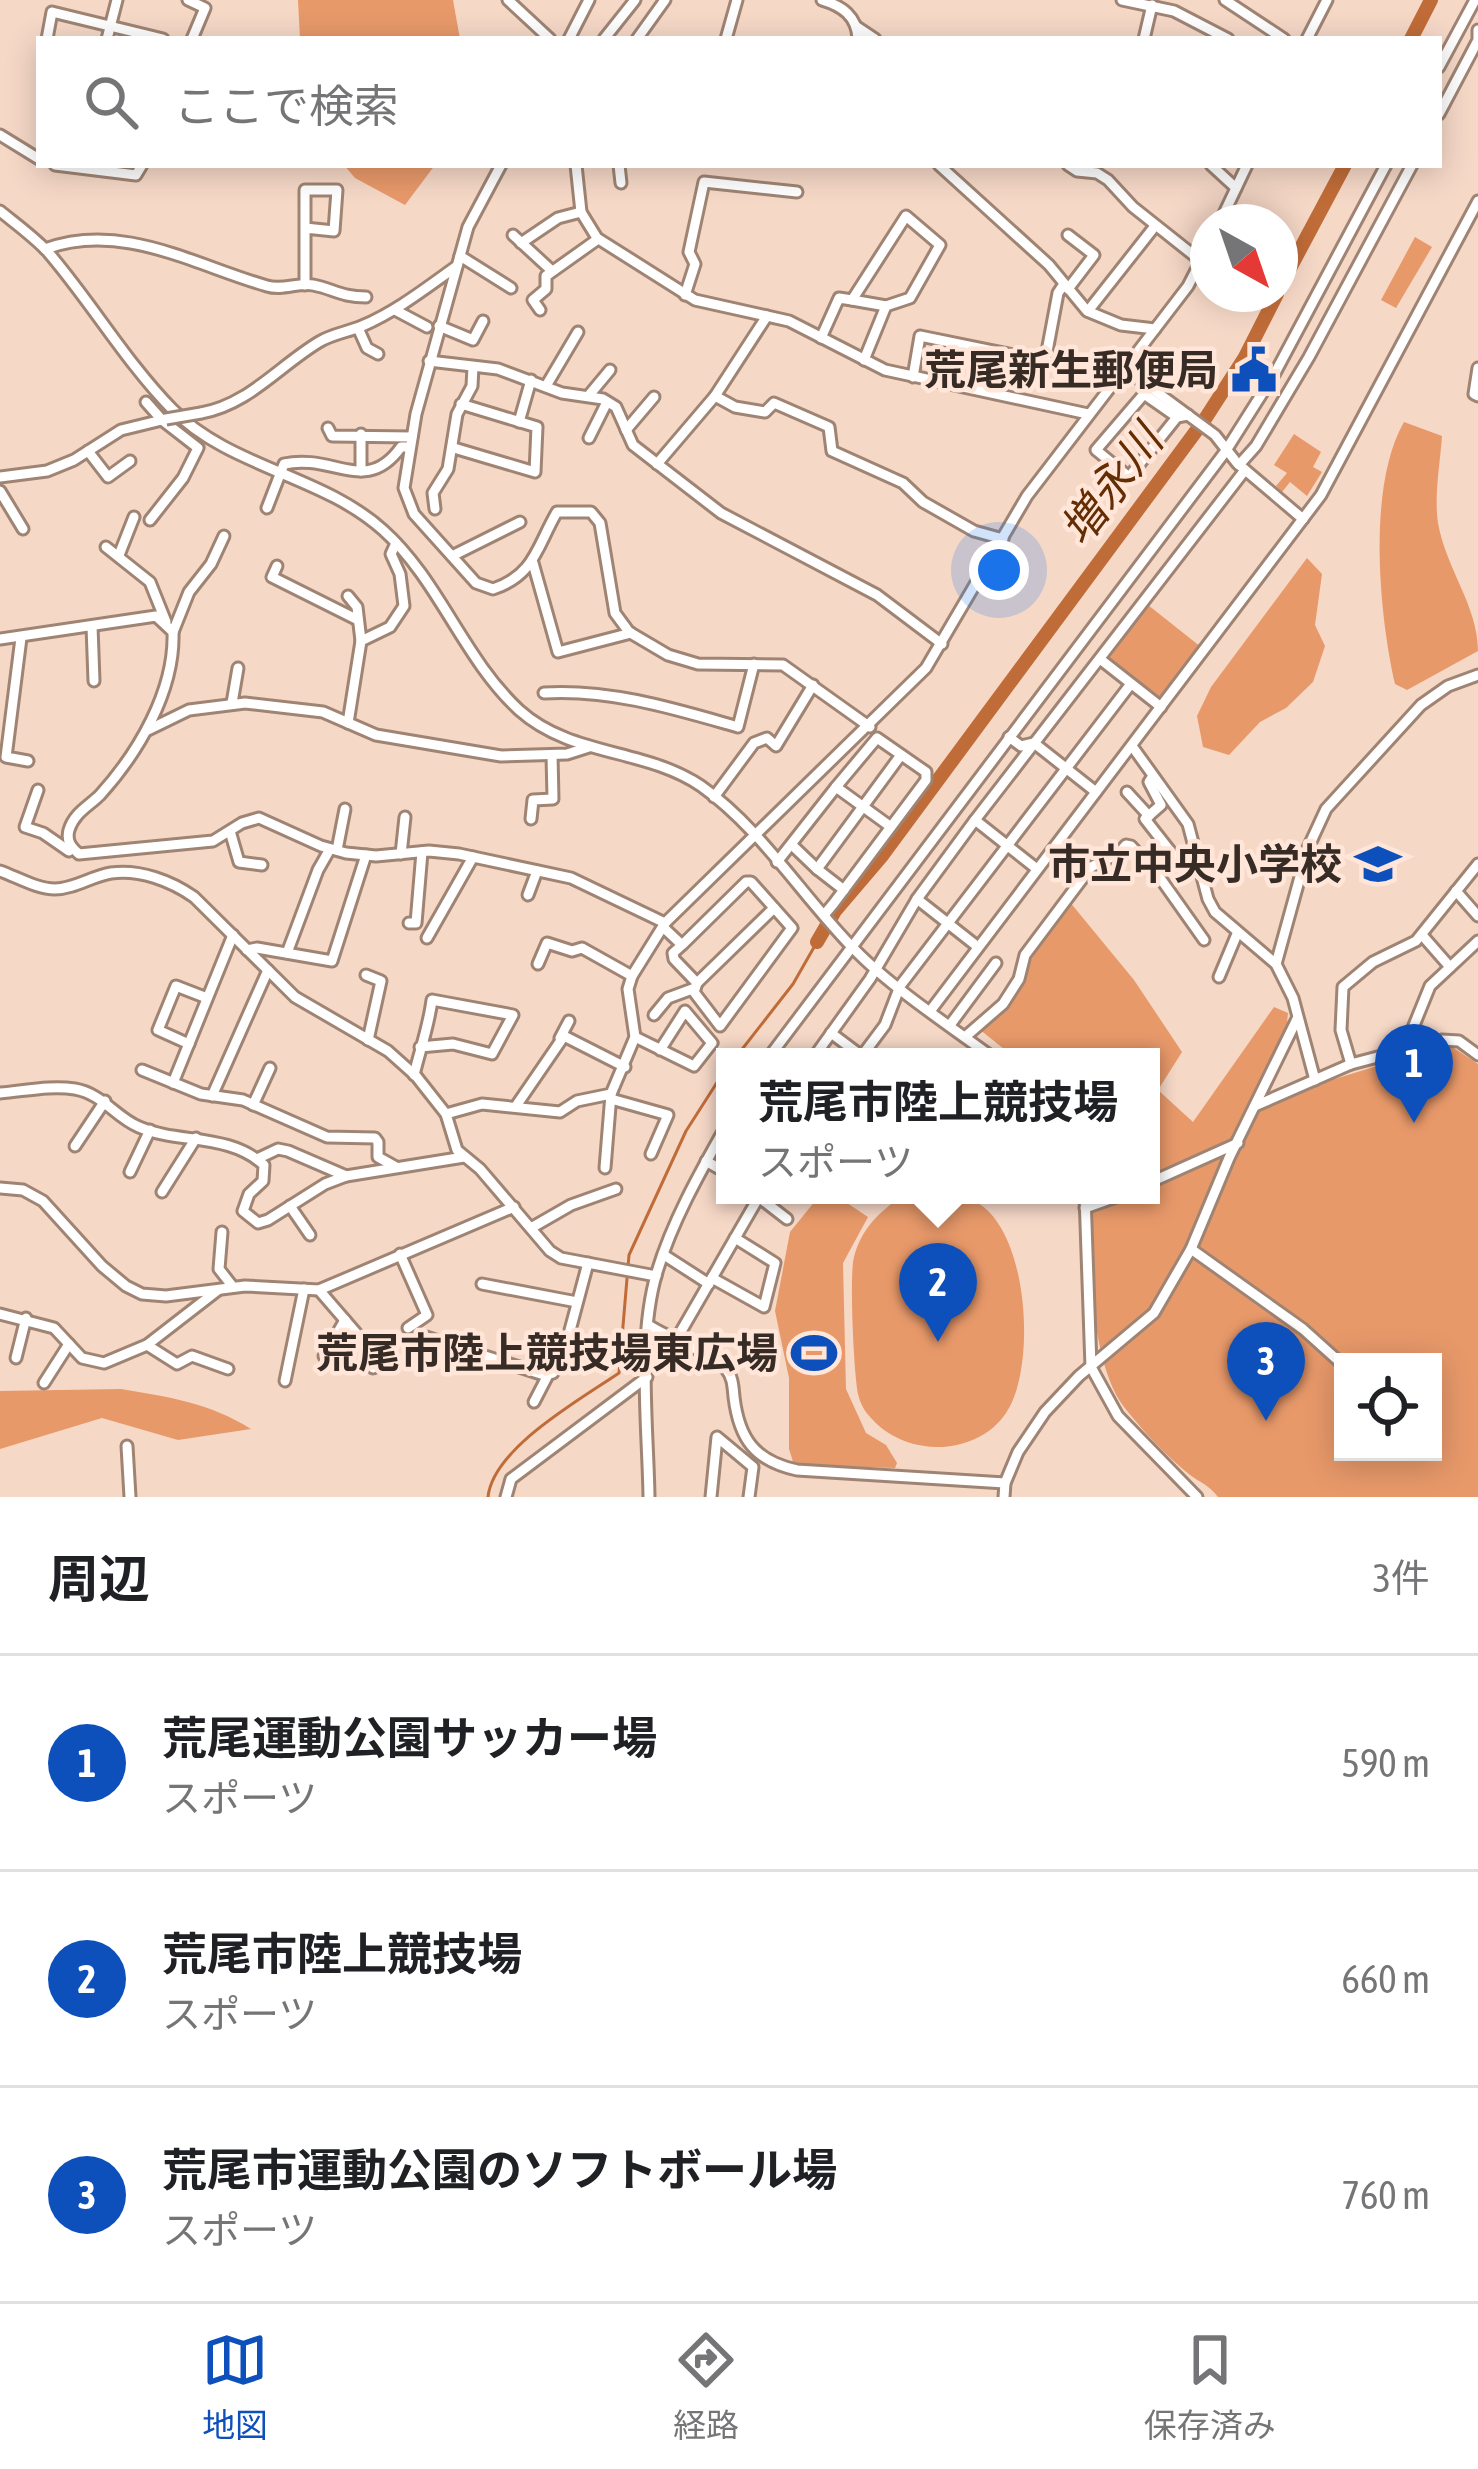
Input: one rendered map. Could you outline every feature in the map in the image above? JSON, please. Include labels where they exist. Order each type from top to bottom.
[{"type":"street","points":[[108,36],[117,0]]},
{"type":"street","points":[[188,0],[205,8],[193,36]]},
{"type":"street","points":[[508,0],[547,36]]},
{"type":"street","points":[[571,36],[589,0]]},
{"type":"street","points":[[606,36],[634,0]]},
{"type":"street","points":[[639,36],[665,0]]},
{"type":"street","points":[[727,36],[737,0]]},
{"type":"street","points":[[822,0],[841,5],[858,33]]},
{"type":"street","points":[[1122,0],[1177,5],[1224,36]]},
{"type":"street","points":[[1225,0],[1279,36]]},
{"type":"street","points":[[1309,36],[1327,0]]},
{"type":"street","points":[[1442,62],[1475,0]]},
{"type":"street","points":[[1145,36],[1152,5]]},
{"type":"street","points":[[47,36],[52,12],[151,36]]},
{"type":"street","points":[[1442,108],[1478,40],[1478,30]]},
{"type":"street","points":[[0,135],[36,158]]},
{"type":"street","points":[[80,168],[136,175],[140,168]]},
{"type":"street","points":[[499,168],[468,227],[429,361],[405,476],[414,514],[476,583],[494,589],[520,577],[533,563],[557,512],[591,512],[600,523],[615,613],[631,633],[684,661],[783,665],[870,728]]},
{"type":"street","points":[[576,168],[581,212],[598,239],[685,295],[718,308],[789,321],[864,361],[914,377],[1088,414]]},
{"type":"street","points":[[619,168],[621,183]]},
{"type":"street","points":[[942,168],[1049,265],[1088,311],[1121,325],[1155,328]]},
{"type":"street","points":[[1087,168],[1108,180],[1190,253]]},
{"type":"street","points":[[1213,168],[1236,188]]},
{"type":"street","points":[[1228,204],[1246,168]]},
{"type":"street","points":[[776,1048],[1225,452],[1255,408],[1384,168]]},
{"type":"street","points":[[821,1048],[917,899],[1242,467],[1309,357],[1410,168]]},
{"type":"street","points":[[685,295],[695,264],[689,252],[704,182],[797,192]]},
{"type":"street","points":[[305,228],[334,231],[337,190],[305,190],[305,228],[305,285]]},
{"type":"street","points":[[931,1010],[1321,495],[1478,201]]},
{"type":"street","points":[[0,211],[45,249],[173,410],[235,452],[357,510],[396,543],[491,681],[539,725],[590,747],[676,772],[714,797],[852,948],[980,1048]]},
{"type":"street","points":[[551,270],[517,239],[581,212]]},
{"type":"street","points":[[821,338],[839,298],[886,306],[910,298],[940,244],[907,216],[852,300]]},
{"type":"street","points":[[1088,311],[1155,226]]},
{"type":"street","points":[[1046,362],[1058,293],[1094,255],[1068,235]]},
{"type":"street","points":[[45,249],[89,238],[122,240],[273,288],[305,285],[341,297],[366,297]]},
{"type":"street","points":[[540,310],[532,300],[546,289],[546,276],[598,239]]},
{"type":"street","points":[[458,261],[511,288]]},
{"type":"street","points":[[0,477],[47,471],[121,430],[240,401],[293,358],[326,338],[394,310],[458,261]]},
{"type":"street","points":[[605,1168],[611,1096],[635,1037],[628,989],[664,925],[916,680],[942,644],[1027,496],[1190,282]]},
{"type":"street","points":[[864,361],[886,306]]},
{"type":"street","points":[[394,310],[427,327]]},
{"type":"street","points":[[657,464],[715,396],[767,316]]},
{"type":"street","points":[[440,326],[473,340],[483,321]]},
{"type":"street","points":[[358,328],[368,348],[378,354]]},
{"type":"street","points":[[546,386],[578,332]]},
{"type":"street","points":[[914,377],[920,336],[1077,368],[1124,368],[1185,417]]},
{"type":"street","points":[[429,361],[498,369],[562,393],[590,394],[607,402],[616,407],[633,445],[737,523],[877,595],[942,644]]},
{"type":"street","points":[[435,508],[435,485],[448,469],[473,367]]},
{"type":"street","points":[[1478,368],[1474,394],[1478,396]]},
{"type":"street","points":[[590,394],[610,370]]},
{"type":"street","points":[[519,422],[532,380]]},
{"type":"street","points":[[1185,417],[1129,477],[1096,449],[1144,394],[1185,417],[1214,435],[1225,452],[1303,520]]},
{"type":"street","points":[[715,396],[736,407],[766,412],[774,403],[829,427],[832,451],[903,482],[923,502],[974,531],[1003,538]]},
{"type":"street","points":[[626,430],[654,397]]},
{"type":"street","points":[[146,402],[199,448],[183,478],[150,520]]},
{"type":"street","points":[[589,439],[607,402]]},
{"type":"street","points":[[454,448],[535,472],[537,427],[461,404]]},
{"type":"street","points":[[328,428],[332,436],[361,434],[411,442]]},
{"type":"street","points":[[361,434],[361,470]]},
{"type":"street","points":[[267,508],[284,464],[298,460],[372,473],[387,466],[400,447],[411,442]]},
{"type":"street","points":[[88,451],[108,477],[130,461]]},
{"type":"street","points":[[0,491],[23,529]]},
{"type":"street","points":[[119,555],[134,517]]},
{"type":"street","points":[[452,556],[520,522]]},
{"type":"street","points":[[83,854],[68,841],[75,817],[100,795],[148,730],[188,592],[223,540],[209,537]]},
{"type":"street","points":[[361,641],[391,626],[404,606],[400,574],[391,554],[396,543]]},
{"type":"street","points":[[106,547],[150,582],[173,632]]},
{"type":"street","points":[[533,563],[558,652],[631,633]]},
{"type":"street","points":[[263,590],[277,566]]},
{"type":"street","points":[[272,577],[358,620]]},
{"type":"street","points":[[348,596],[357,607],[361,641],[349,723]]},
{"type":"street","points":[[0,639],[148,616],[166,622]]},
{"type":"street","points":[[92,626],[94,681]]},
{"type":"street","points":[[21,638],[6,757],[28,760]]},
{"type":"street","points":[[1100,659],[1160,707]]},
{"type":"street","points":[[544,693],[579,691],[738,727],[754,664]]},
{"type":"street","points":[[232,703],[238,668]]},
{"type":"street","points":[[1276,964],[1308,848],[1326,809],[1421,705],[1448,686],[1478,675]]},
{"type":"street","points":[[714,797],[754,743],[766,738],[776,746],[813,685]]},
{"type":"street","points":[[868,1048],[885,1025],[900,986],[1130,685]]},
{"type":"street","points":[[148,730],[189,710],[232,703],[323,712],[376,735],[483,754],[552,755],[590,747]]},
{"type":"street","points":[[1010,737],[1021,746],[1034,743]]},
{"type":"street","points":[[777,862],[872,740],[877,738],[926,772],[926,780],[824,915]]},
{"type":"street","points":[[1034,743],[1096,792]]},
{"type":"street","points":[[1132,746],[1188,824],[1215,912],[1276,964],[1293,998],[1315,1080]]},
{"type":"street","points":[[531,819],[533,800],[553,799],[552,755]]},
{"type":"street","points":[[817,869],[901,755]]},
{"type":"street","points":[[1153,776],[1150,782],[1161,806],[1145,819],[1174,856],[1156,873]]},
{"type":"street","points":[[836,787],[891,826]]},
{"type":"street","points":[[38,790],[25,826],[81,857],[213,841],[259,818],[334,849],[366,855],[422,852],[473,857],[572,878],[664,925],[682,945]]},
{"type":"street","points":[[1127,792],[1149,816]]},
{"type":"street","points":[[287,953],[318,869],[334,849],[345,809]]},
{"type":"street","points":[[401,854],[405,817]]},
{"type":"street","points":[[975,820],[1036,869]]},
{"type":"street","points":[[230,830],[239,862],[262,865]]},
{"type":"street","points":[[965,1037],[1003,1004],[1019,979],[1025,955],[1091,867],[1126,845],[1156,873],[1204,940]]},
{"type":"street","points":[[793,846],[844,890]]},
{"type":"street","points":[[416,923],[422,852]]},
{"type":"street","points":[[247,950],[332,962],[366,855]]},
{"type":"street","points":[[427,938],[473,857]]},
{"type":"street","points":[[1351,1064],[1341,1030],[1343,986],[1361,970],[1422,935],[1477,862]]},
{"type":"street","points":[[0,871],[60,890],[112,873],[143,875],[176,885],[295,997],[368,1040],[414,1075],[446,1114],[457,1150],[561,1258],[656,1276]]},
{"type":"street","points":[[528,895],[536,871]]},
{"type":"street","points":[[746,882],[752,882],[774,908],[792,928],[790,934],[720,1026],[673,953],[746,882]]},
{"type":"street","points":[[704,885],[724,904]]},
{"type":"street","points":[[1456,891],[1478,916]]},
{"type":"street","points":[[1182,909],[1206,893]]},
{"type":"street","points":[[917,899],[978,947]]},
{"type":"street","points":[[654,1016],[668,998],[696,986],[774,908]]},
{"type":"street","points":[[1219,977],[1237,934]]},
{"type":"street","points":[[173,1083],[232,935]]},
{"type":"street","points":[[1422,935],[1450,967]]},
{"type":"street","points":[[1404,1050],[1430,986],[1478,941]]},
{"type":"street","points":[[538,964],[547,944],[572,951],[582,948],[632,976]]},
{"type":"street","points":[[950,1025],[996,962]]},
{"type":"street","points":[[212,1096],[268,970]]},
{"type":"street","points":[[366,975],[381,981],[368,1040]]},
{"type":"street","points":[[189,1044],[158,1030],[176,986],[207,998]]},
{"type":"street","points":[[414,1075],[432,1000],[513,1015]]},
{"type":"street","points":[[421,1047],[454,1044],[492,1054],[521,1000]]},
{"type":"street","points":[[635,1037],[660,1050],[694,1066],[712,1043],[685,1011],[660,1050]]},
{"type":"street","points":[[1004,1497],[1018,1451],[1045,1412],[1154,1313],[1191,1249],[1298,1019]]},
{"type":"street","points":[[516,1106],[569,1022]]},
{"type":"street","points":[[832,1033],[852,1048]]},
{"type":"street","points":[[560,1038],[625,1067]]},
{"type":"street","points":[[1255,1106],[1351,1064],[1442,1040],[1460,1041],[1478,1055]]},
{"type":"street","points":[[253,1105],[270,1068]]},
{"type":"street","points":[[142,1070],[212,1096],[253,1105],[327,1137],[375,1138],[378,1157],[396,1167]]},
{"type":"street","points":[[0,1093],[78,1089],[105,1100],[130,1123],[238,1148],[257,1159],[265,1172],[244,1203],[249,1219],[258,1223],[346,1176],[465,1156]]},
{"type":"street","points":[[446,1114],[482,1104],[560,1112],[577,1101],[611,1096],[666,1114]]},
{"type":"street","points":[[651,1154],[674,1098]]},
{"type":"street","points":[[75,1146],[105,1100]]},
{"type":"street","points":[[130,1172],[150,1130]]},
{"type":"street","points":[[161,1192],[196,1138]]},
{"type":"street","points":[[1160,1178],[1238,1142]]},
{"type":"street","points":[[650,1497],[647,1377],[656,1276],[716,1144]]},
{"type":"street","points":[[257,1159],[278,1149],[288,1150],[346,1176]]},
{"type":"street","points":[[706,1161],[716,1167]]},
{"type":"street","points":[[0,1188],[23,1190],[43,1201],[102,1266],[142,1294],[166,1296],[233,1288],[319,1289],[514,1207]]},
{"type":"street","points":[[531,1228],[571,1205],[616,1189]]},
{"type":"street","points":[[676,1340],[753,1204]]},
{"type":"street","points":[[768,1204],[787,1219]]},
{"type":"street","points":[[1085,1204],[1091,1367],[1118,1416],[1191,1495]]},
{"type":"street","points":[[1085,1208],[1096,1204]]},
{"type":"street","points":[[290,1206],[310,1235]]},
{"type":"street","points":[[222,1232],[218,1269],[233,1288]]},
{"type":"street","points":[[664,1255],[764,1307],[775,1263],[734,1238]]},
{"type":"street","points":[[1191,1249],[1304,1329],[1334,1357]]},
{"type":"street","points":[[400,1254],[427,1315],[408,1328]]},
{"type":"street","points":[[534,1402],[565,1349],[588,1263]]},
{"type":"street","points":[[482,1284],[578,1302]]},
{"type":"street","points":[[285,1381],[304,1289]]},
{"type":"street","points":[[319,1289],[363,1341],[374,1368]]},
{"type":"street","points":[[0,1314],[54,1328],[82,1358],[104,1363],[147,1345],[218,1290]]},
{"type":"street","points":[[16,1358],[26,1318]]},
{"type":"street","points":[[324,1356],[345,1320]]},
{"type":"street","points":[[650,1326],[725,1368],[733,1381],[745,1441],[778,1466],[1005,1483]]},
{"type":"street","points":[[426,1337],[549,1374]]},
{"type":"street","points":[[44,1383],[69,1344]]},
{"type":"street","points":[[147,1345],[177,1364],[192,1356],[228,1369]]},
{"type":"street","points":[[506,1497],[511,1479],[647,1377]]},
{"type":"street","points":[[711,1497],[717,1437],[753,1467],[749,1497]]},
{"type":"street","points":[[127,1446],[130,1497]]},
{"type":"shaded area","points":[[298,0],[453,0],[459,36],[300,36]]},
{"type":"shaded area","points":[[347,168],[433,168],[405,205],[355,178]]},
{"type":"shaded area","points":[[1415,237],[1432,247],[1396,308],[1381,300]]},
{"type":"shaded area","points":[[1404,422],[1442,436],[1438,523],[1473,618],[1478,651],[1407,690],[1395,684],[1389,655],[1380,551],[1385,480]]},
{"type":"shaded area","points":[[1294,434],[1321,452],[1313,467],[1322,472],[1307,496],[1290,482],[1282,492],[1276,486],[1287,473],[1274,465]]},
{"type":"shaded area","points":[[1307,558],[1322,574],[1315,625],[1325,646],[1313,682],[1286,708],[1260,722],[1229,755],[1203,747],[1197,716],[1211,687]]},
{"type":"shaded area","points":[[1148,605],[1201,647],[1157,703],[1107,661]]},
{"type":"shaded area","points":[[1069,901],[1134,980],[1182,1052],[1160,1087],[1160,1048],[1003,1048],[979,1029],[1007,1007],[1043,937]]},
{"type":"shaded area","points":[[1274,1007],[1288,1013],[1287,1023],[1251,1103],[1261,1109],[1325,1082],[1451,1046],[1478,1064],[1478,1497],[1218,1497],[1164,1452],[1112,1387],[1097,1334],[1091,1275],[1093,1204],[1160,1204],[1160,1092],[1193,1122]]},
{"type":"shaded area","name":"荒尾市陸上競技場東広場","points":[[813,1204],[848,1204],[868,1217],[843,1263],[846,1389],[866,1433],[886,1445],[897,1463],[895,1468],[794,1465],[789,1449],[789,1378],[775,1311],[790,1232]]},
{"type":"shaded area","points":[[891,1204],[978,1204],[994,1217],[1007,1240],[1022,1301],[1022,1365],[1006,1413],[975,1439],[945,1447],[909,1442],[878,1425],[861,1404],[853,1325],[854,1257],[862,1237]]},
{"type":"shaded area","points":[[121,1389],[205,1407],[251,1429],[178,1440],[102,1418],[0,1449],[0,1391]]},
{"type":"waterway","name":"増永川","points":[[1413,36],[1431,0]]},
{"type":"waterway","name":"増永川","points":[[1298,253],[1343,168]]},
{"type":"waterway","name":"増永川","points":[[817,942],[835,911],[881,857],[1205,419],[1268,312]]},
{"type":"waterway","points":[[743,1048],[793,984],[817,942]]},
{"type":"waterway","points":[[488,1497],[505,1461],[522,1443],[619,1373],[629,1255],[686,1131],[716,1084]]},
{"type":"place","name":"荒尾新生郵便局","points":[[1254,370]]},
{"type":"place","name":"市立中央小学校","points":[[1378,864]]},
{"type":"place","name":"荒尾運動公園サッカー場","points":[[1414,1123]]},
{"type":"place","name":"荒尾市陸上競技場","points":[[938,1342]]},
{"type":"place","name":"荒尾市陸上競技場東広場","points":[[814,1353]]},
{"type":"place","name":"荒尾市運動公園のソフトボール場","points":[[1266,1421]]}]
